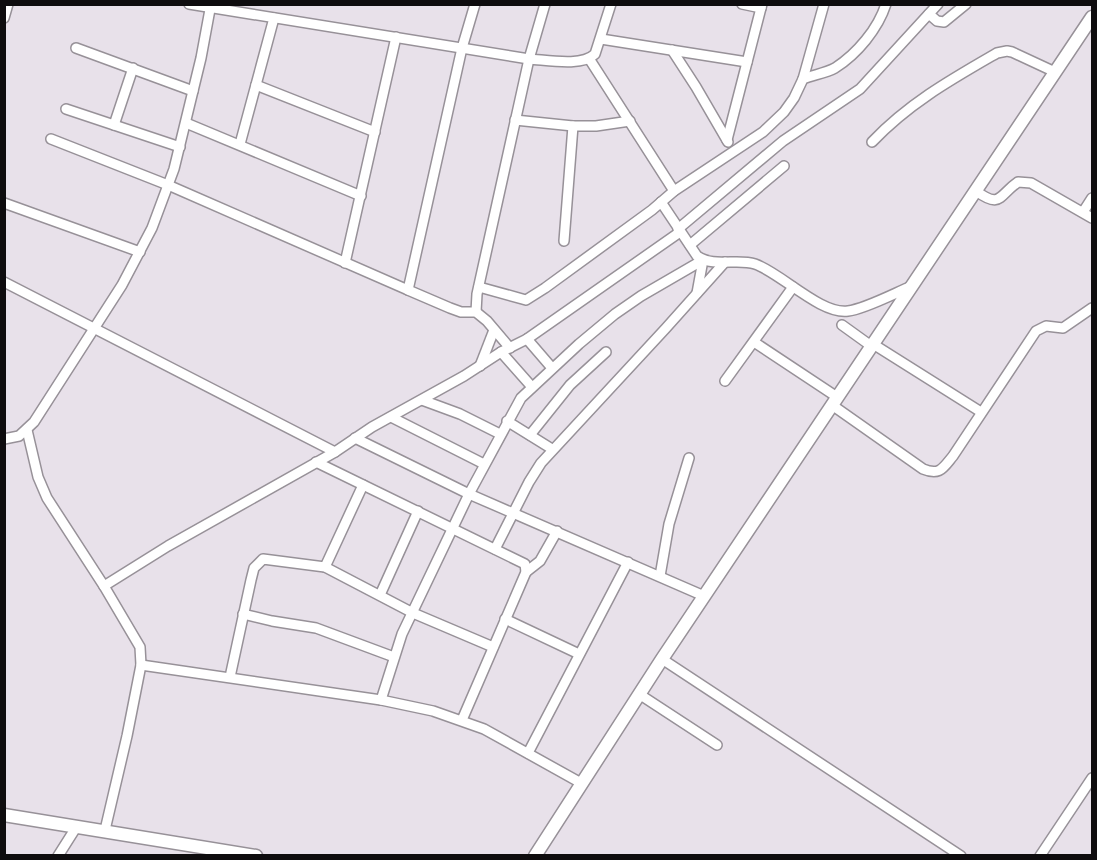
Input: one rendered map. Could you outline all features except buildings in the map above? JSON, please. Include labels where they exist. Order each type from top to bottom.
[{"type":"street","points":[[4,18],[8,4]]},
{"type":"street","points":[[189,4],[529,59],[576,62],[590,60],[595,54],[612,4]]},
{"type":"street","points":[[408,290],[462,48],[475,4]]},
{"type":"street","points":[[476,312],[478,287],[515,120],[545,4]]},
{"type":"street","points":[[727,140],[762,6],[742,4]]},
{"type":"street","points":[[478,287],[519,300],[531,298],[674,191],[763,132],[778,119],[794,98],[803,79],[824,4]]},
{"type":"street","points":[[803,79],[837,67],[872,34],[880,22],[886,4]]},
{"type":"street","points":[[104,586],[168,546],[527,339],[679,230],[774,147],[860,89],[938,4]]},
{"type":"street","points":[[929,14],[937,21],[944,22],[966,4]]},
{"type":"street","points":[[4,439],[19,436],[27,430],[122,285],[152,228],[180,147],[211,6]]},
{"type":"street","points":[[535,855],[662,659],[1092,17]]},
{"type":"street","points":[[240,144],[274,18]]},
{"type":"street","points":[[345,263],[396,37]]},
{"type":"street","points":[[600,39],[747,62]]},
{"type":"street","points":[[76,48],[194,90]]},
{"type":"street","points":[[672,50],[733,152]]},
{"type":"street","points":[[872,141],[892,120],[936,88],[1003,51],[1012,52],[1056,72]]},
{"type":"street","points":[[590,60],[674,191]]},
{"type":"street","points":[[114,125],[133,69]]},
{"type":"street","points":[[256,85],[375,132]]},
{"type":"street","points":[[66,109],[180,147]]},
{"type":"street","points":[[515,120],[573,126],[596,126],[630,121]]},
{"type":"street","points":[[186,123],[361,196]]},
{"type":"street","points":[[564,241],[573,126]]},
{"type":"street","points":[[51,139],[168,185],[450,308],[461,312],[476,312],[494,330],[532,387]]},
{"type":"street","points":[[690,245],[784,166]]},
{"type":"street","points":[[975,191],[993,201],[999,200],[1018,182],[1031,183],[1092,218]]},
{"type":"street","points":[[1083,212],[1092,198]]},
{"type":"street","points":[[661,202],[697,256],[703,260],[743,261],[755,264],[830,308],[845,312],[851,311],[912,286]]},
{"type":"street","points":[[4,203],[140,252]]},
{"type":"street","points":[[697,293],[703,260]]},
{"type":"street","points":[[381,700],[394,657],[452,528],[468,494],[521,398],[615,314],[640,296],[703,260]]},
{"type":"street","points":[[495,549],[529,482],[552,450],[725,262]]},
{"type":"street","points":[[4,282],[334,452]]},
{"type":"street","points":[[725,381],[793,287]]},
{"type":"street","points":[[754,342],[923,469],[934,473],[944,467],[952,456],[1035,331],[1046,326],[1063,328],[1092,308]]},
{"type":"street","points":[[842,325],[867,343],[873,344],[981,412]]},
{"type":"street","points":[[480,366],[494,330]]},
{"type":"street","points":[[527,339],[552,368]]},
{"type":"street","points":[[530,435],[570,385],[606,352]]},
{"type":"street","points":[[422,400],[460,414],[500,434]]},
{"type":"street","points":[[391,417],[484,464]]},
{"type":"street","points":[[507,421],[552,450]]},
{"type":"street","points":[[27,430],[38,477],[46,498],[104,586],[140,647],[141,665],[105,830]]},
{"type":"street","points":[[355,438],[468,494],[704,596]]},
{"type":"street","points":[[660,576],[669,524],[689,458]]},
{"type":"street","points":[[316,462],[525,564],[526,572]]},
{"type":"street","points":[[325,567],[363,485]]},
{"type":"street","points":[[380,595],[418,511]]},
{"type":"street","points":[[462,720],[526,572],[540,561],[557,531]]},
{"type":"street","points":[[230,677],[254,568],[263,559],[325,567],[413,613],[493,647]]},
{"type":"street","points":[[528,753],[628,562]]},
{"type":"street","points":[[243,614],[316,628],[394,657]]},
{"type":"street","points":[[505,620],[579,654]]},
{"type":"street","points":[[662,659],[961,855]]},
{"type":"street","points":[[141,665],[381,700],[433,711],[484,729],[581,783]]},
{"type":"street","points":[[639,694],[717,745]]},
{"type":"street","points":[[1040,855],[1092,778]]},
{"type":"street","points":[[4,815],[256,855]]},
{"type":"street","points":[[58,855],[77,826]]}]
